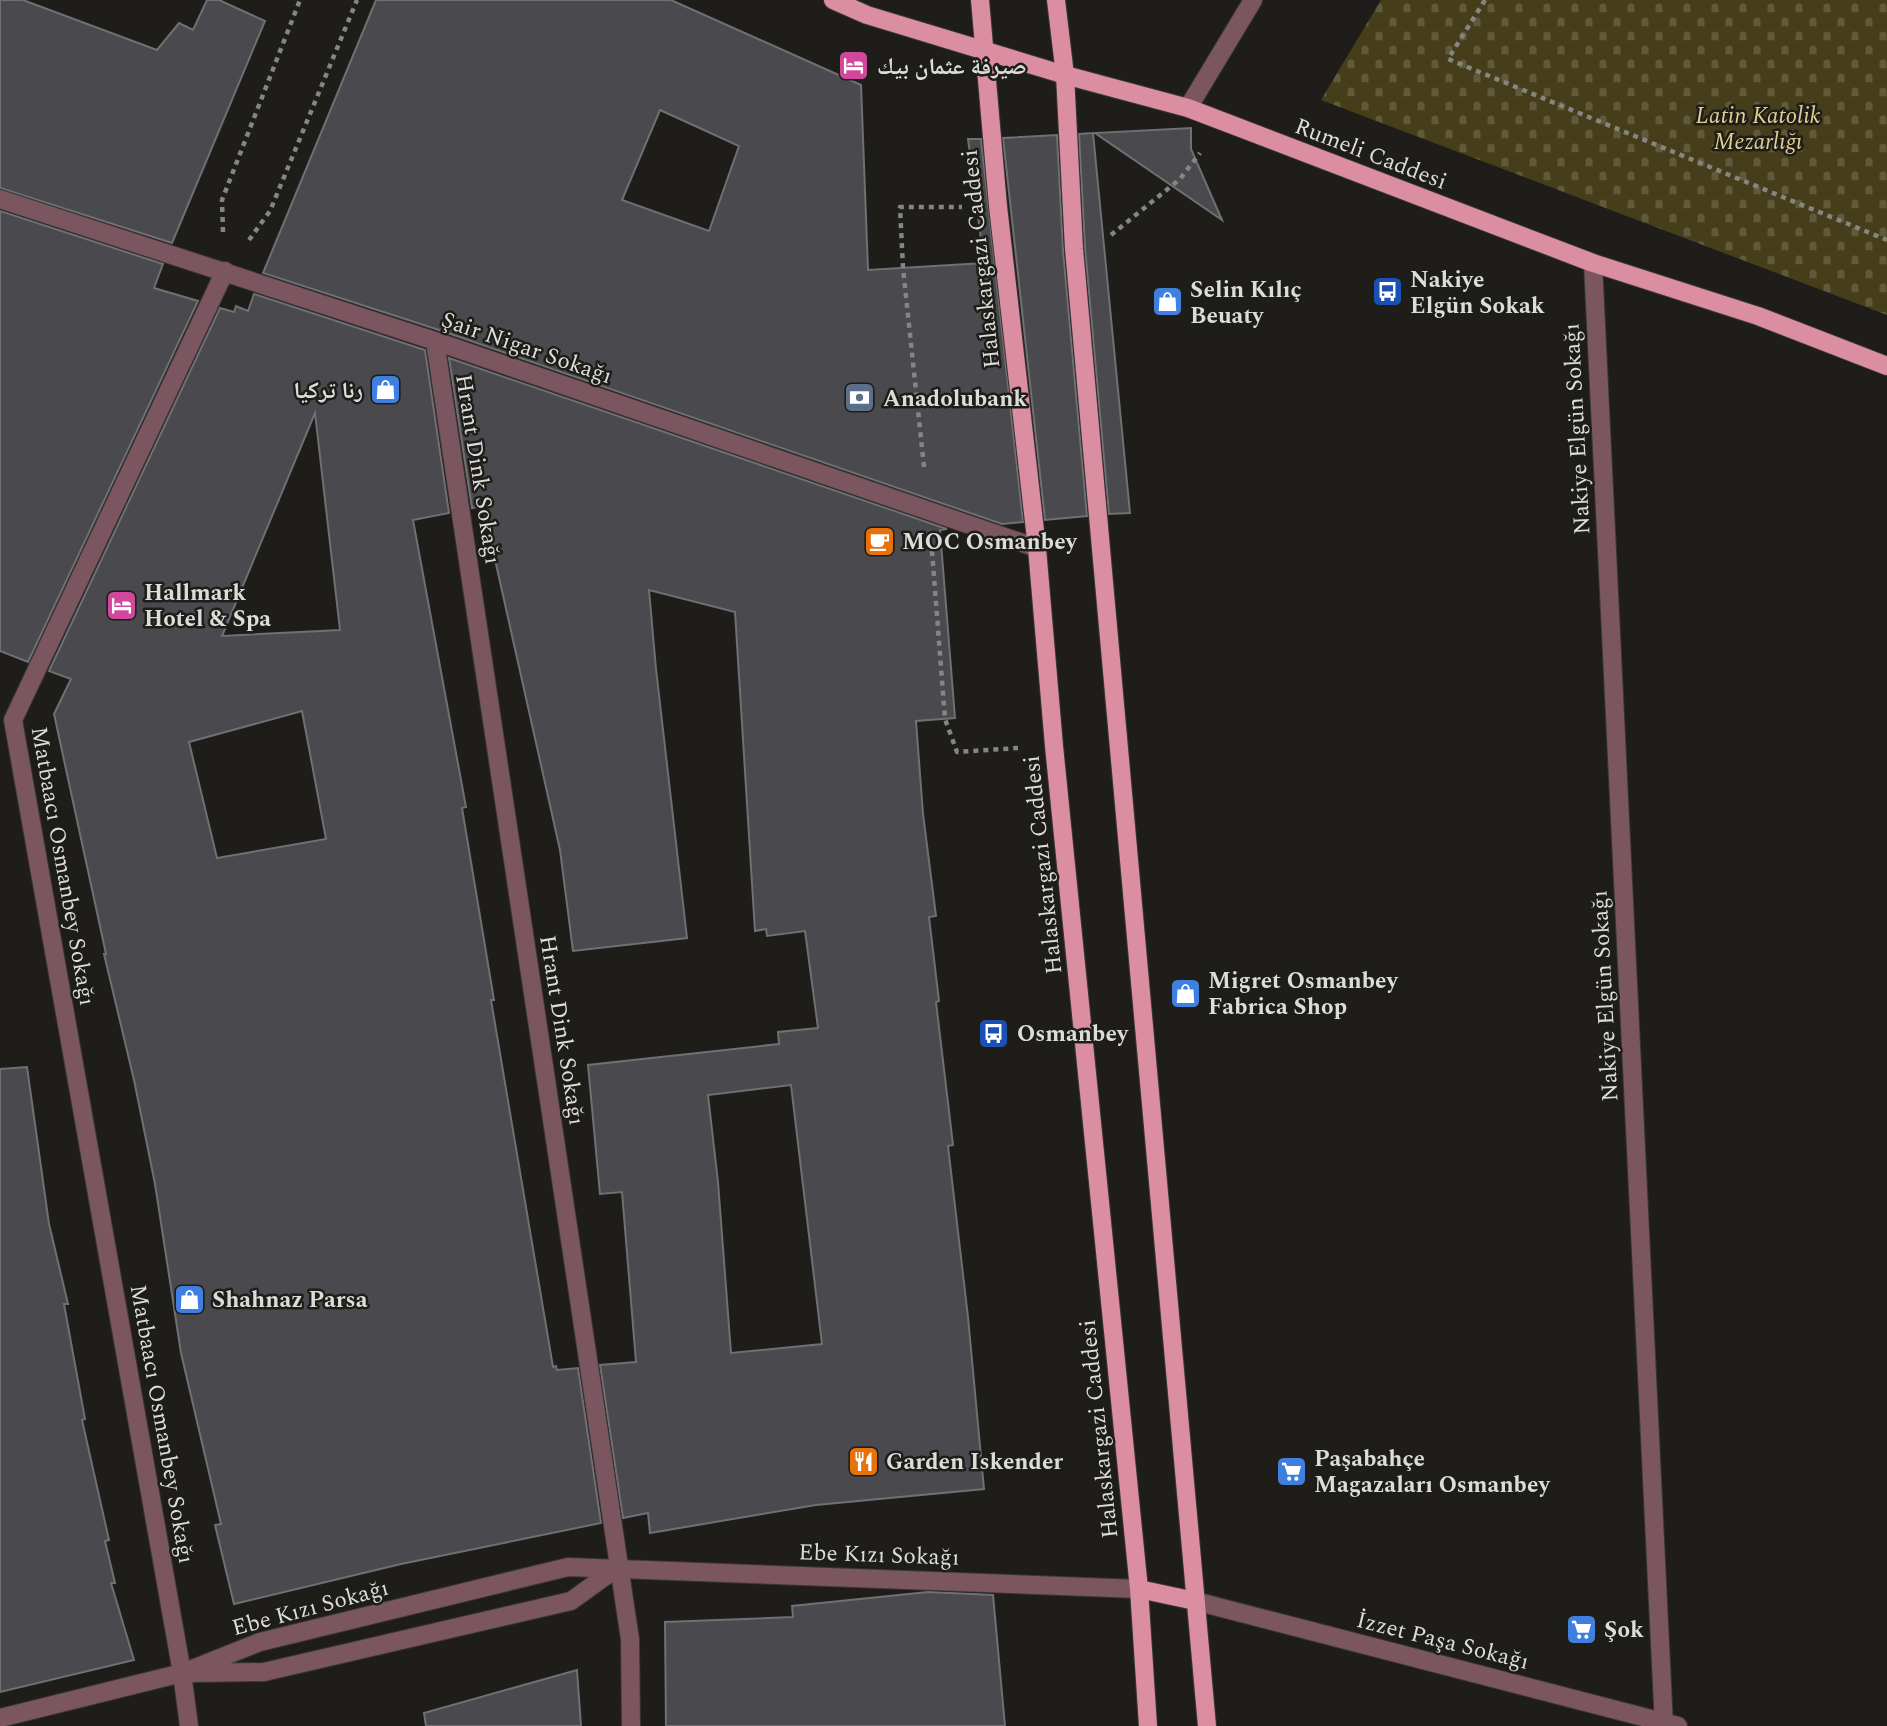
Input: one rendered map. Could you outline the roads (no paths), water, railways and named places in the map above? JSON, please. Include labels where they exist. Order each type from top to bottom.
[{"type":"main road","name":"Rumeli Caddesi","points":[[833,0],[867,15],[1065,75],[1188,108],[1593,263],[1758,316],[1887,366]]},
{"type":"main road","name":"Halaskargazi Caddesi","points":[[980,0],[998,206],[1037,548],[1054,746],[1139,1588],[1148,1726]]},
{"type":"main road","points":[[1056,0],[1065,75],[1073,249],[1206,1726]]},
{"type":"main road","points":[[1139,1588],[1195,1601]]},
{"type":"street","points":[[1188,108],[1253,0]]},
{"type":"street","name":"Şair Nigar Sokağı","points":[[0,199],[435,341],[1037,548]]},
{"type":"street","name":"Nakiye Elgün Sokağı","points":[[1593,263],[1669,1725]]},
{"type":"street","name":"Matbaacı Osmanbey Sokağı","points":[[189,1726],[182,1673],[6,717],[225,271]]},
{"type":"street","name":"Hrant Dink Sokağı","points":[[435,341],[630,1639],[631,1726]]},
{"type":"street","name":"Ebe Kızı Sokağı","points":[[0,1718],[182,1673],[260,1642],[568,1567],[1139,1588]]},
{"type":"street","name":"Ebe Kızı Sokağı","points":[[182,1673],[264,1672],[571,1601],[618,1567]]},
{"type":"street","name":"İzzet Paşa Sokağı","points":[[1195,1601],[1669,1725]]},
{"type":"place","name":"صيرفة عثمان بيك","points":[[854,66]]},
{"type":"place","name":"Nakiye Elgün Sokak","points":[[1387,292]]},
{"type":"place","name":"Selin Kılıç Beuaty","points":[[1167,302]]},
{"type":"place","name":"رنا تركيا","points":[[386,390]]},
{"type":"place","name":"Anadolubank","points":[[860,398]]},
{"type":"place","name":"MOC Osmanbey","points":[[879,541]]},
{"type":"place","name":"Hallmark Hotel & Spa","points":[[121,605]]},
{"type":"place","name":"Migret Osmanbey Fabrica Shop","points":[[1185,993]]},
{"type":"place","name":"Osmanbey","points":[[994,1033]]},
{"type":"place","name":"Shahnaz Parsa","points":[[189,1299]]},
{"type":"place","name":"Garden Iskender","points":[[863,1461]]},
{"type":"place","name":"Paşabahçe Magazaları Osmanbey","points":[[1291,1471]]},
{"type":"place","name":"Şok","points":[[1581,1629]]},
{"type":"park label","name":"Latin Katolik Mezarlığı","points":[[1758,128]]}]
